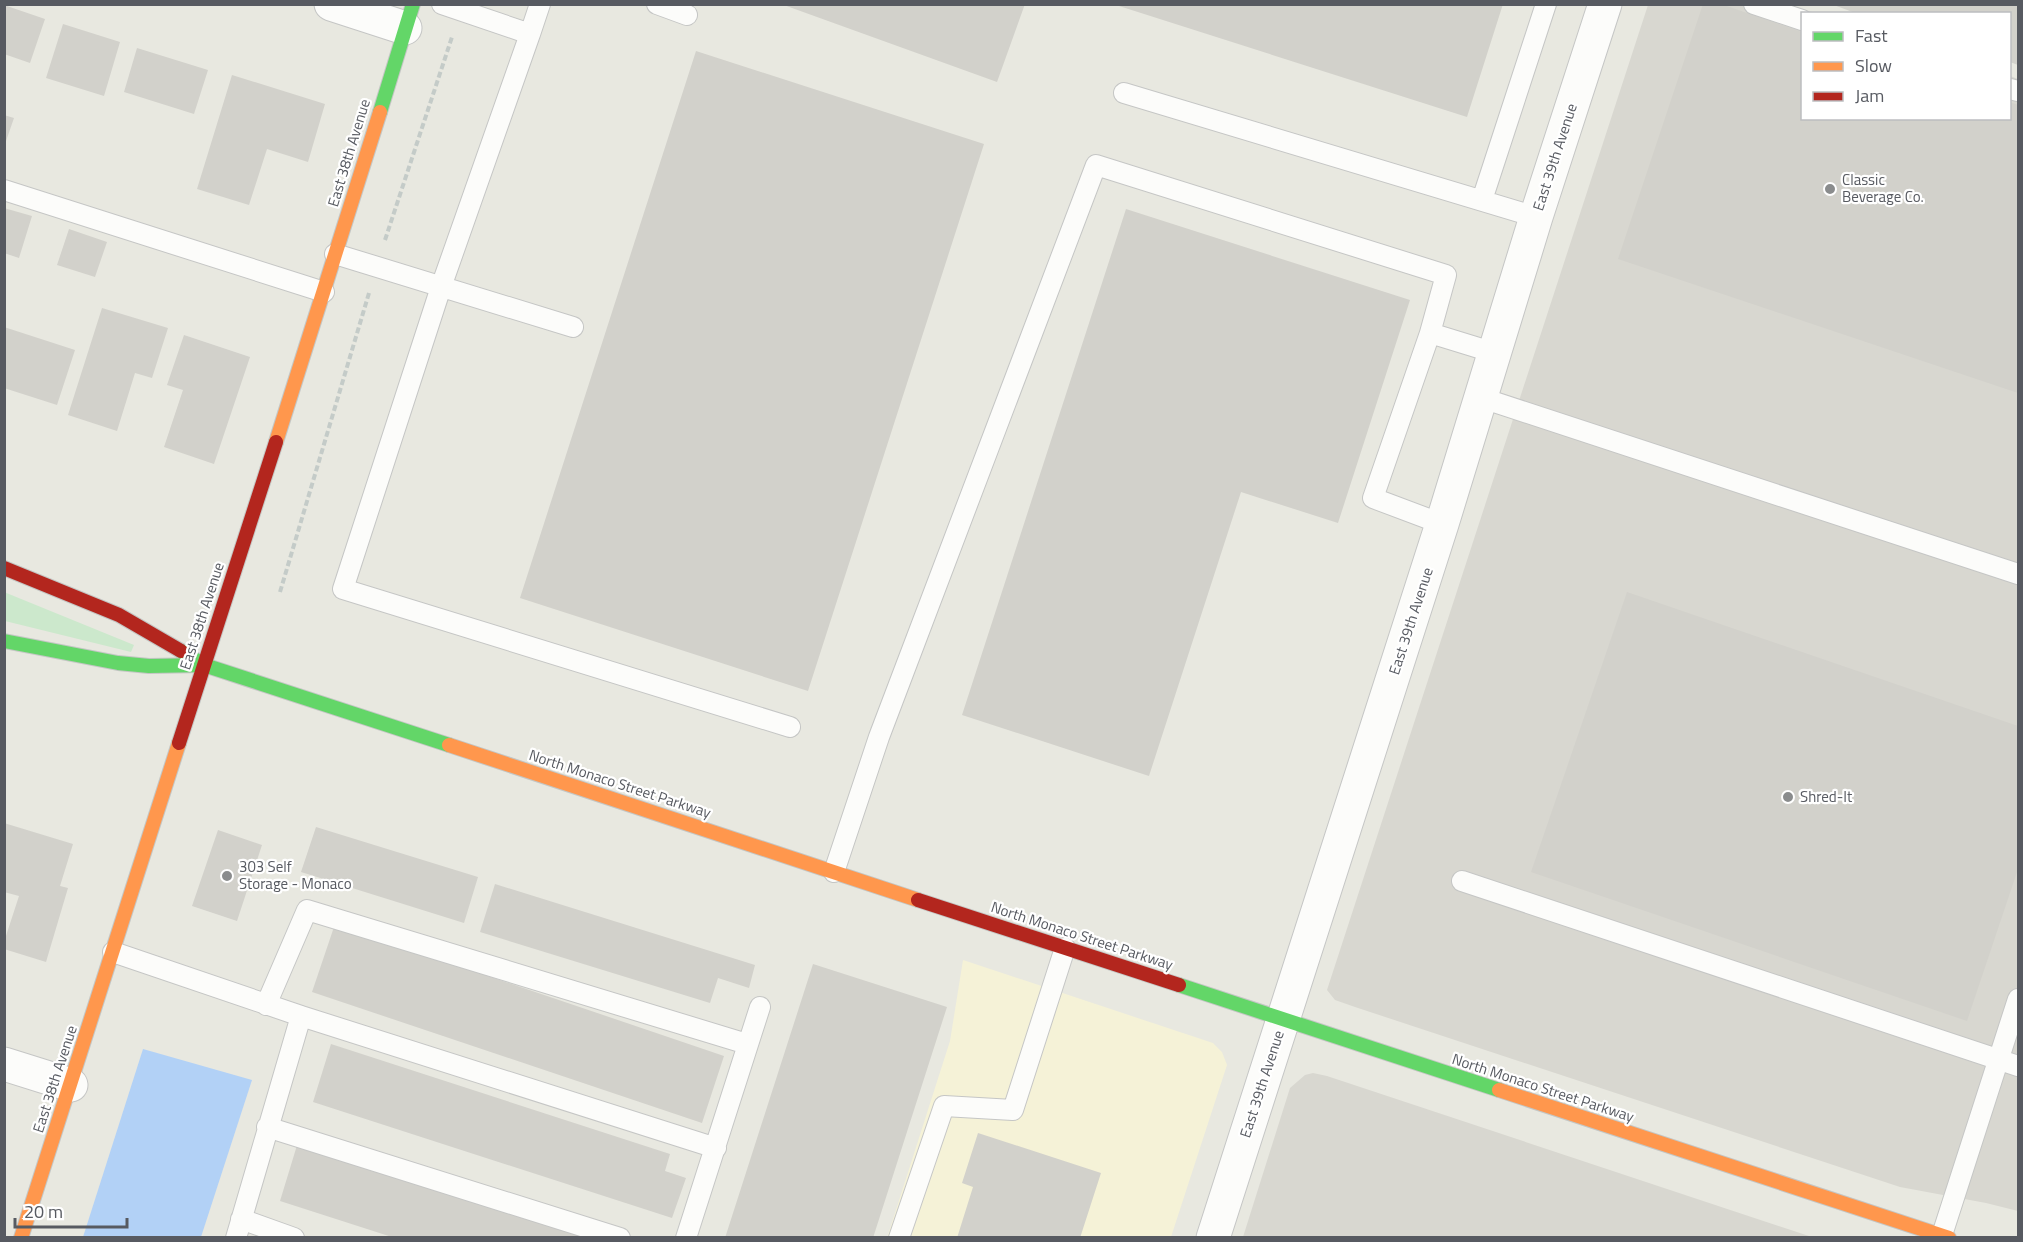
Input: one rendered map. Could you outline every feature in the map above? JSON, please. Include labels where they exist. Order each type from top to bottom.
[{"type":"street","points":[[331,4],[409,16]]},
{"type":"street","name":"East 39th Avenue","points":[[1214,1238],[1605,4]]},
{"type":"street","name":"East 38th Avenue","points":[[21,1238],[324,292],[409,16]]},
{"type":"street","name":"North Monaco Street Parkway","points":[[4,568],[119,615],[204,665],[1946,1236]]},
{"type":"street","name":"North Monaco Street Parkway","points":[[4,641],[118,663],[148,666],[204,665]]},
{"type":"street","points":[[19,1069],[71,1085]]},
{"type":"lane","points":[[442,4],[530,34]]},
{"type":"lane","points":[[540,4],[441,287],[343,589],[790,727]]},
{"type":"lane","points":[[657,4],[687,15]]},
{"type":"lane","points":[[1482,201],[1546,4]]},
{"type":"lane","points":[[1754,4],[1801,20]]},
{"type":"lane","points":[[1124,93],[1536,217]]},
{"type":"lane","points":[[834,872],[879,737],[1096,165],[1446,275],[1430,333],[1373,498],[1442,524]]},
{"type":"lane","points":[[4,190],[324,292]]},
{"type":"lane","points":[[335,254],[573,327]]},
{"type":"lane","points":[[1430,333],[1495,353]]},
{"type":"lane","points":[[1482,398],[2019,574]]},
{"type":"lane","points":[[1462,881],[2019,1066]]},
{"type":"lane","points":[[266,1005],[307,910],[747,1044]]},
{"type":"lane","points":[[899,1238],[944,1106],[1013,1110],[1065,948]]},
{"type":"lane","points":[[113,952],[266,1005],[716,1148]]},
{"type":"lane","points":[[1946,1236],[2019,999]]},
{"type":"lane","points":[[686,1238],[760,1007]]},
{"type":"lane","points":[[294,1238],[238,1228],[301,1016]]},
{"type":"lane","points":[[267,1127],[620,1238]]},
{"type":"shaded area","points":[[1648,5],[1787,5],[1812,12],[1801,12],[1801,120],[2011,120],[2011,76],[2018,79],[2018,1211],[1900,1187],[1355,1007],[1335,1000],[1327,990]]},
{"type":"shaded area","points":[[963,960],[1213,1043],[1222,1052],[1227,1065],[1171,1237],[887,1238],[950,1041]]},
{"type":"shaded area","points":[[1313,1073],[1812,1237],[1243,1237],[1290,1088],[1305,1075]]},
{"type":"green space","points":[[4,592],[134,645],[131,652],[5,621]]},
{"type":"water","points":[[143,1049],[252,1080],[201,1237],[83,1237]]},
{"type":"building","points":[[781,4],[1025,4],[997,82]]},
{"type":"building","points":[[1120,4],[1503,4],[1467,117],[1119,6]]},
{"type":"building","name":"Classic Beverage Co.","points":[[1703,4],[1721,4],[1801,32],[1801,120],[2011,120],[2011,102],[2018,105],[2018,393],[1618,259]]},
{"type":"building","points":[[1831,4],[2018,4],[2018,65],[2011,62],[2011,12],[1853,12]]},
{"type":"building","points":[[4,5],[45,19],[30,63],[4,54]]},
{"type":"building","points":[[63,24],[120,42],[104,96],[46,78]]},
{"type":"building","points":[[137,48],[208,70],[194,114],[124,92]]},
{"type":"building","points":[[696,51],[984,144],[808,691],[520,598]]},
{"type":"building","points":[[232,75],[325,104],[308,162],[267,149],[249,205],[197,189]]},
{"type":"building","points":[[4,115],[14,118],[5,144],[4,144]]},
{"type":"building","points":[[4,208],[32,216],[19,258],[4,253]]},
{"type":"building","points":[[1126,209],[1410,300],[1338,523],[1241,492],[1149,776],[962,715]]},
{"type":"building","points":[[69,229],[107,242],[95,277],[57,265]]},
{"type":"building","points":[[102,308],[168,328],[152,378],[135,373],[117,431],[68,415]]},
{"type":"building","points":[[4,327],[75,350],[57,405],[4,388]]},
{"type":"building","points":[[184,335],[250,357],[214,464],[164,447],[183,390],[167,385]]},
{"type":"building","name":"Shred-It","points":[[1627,592],[2018,726],[2018,869],[1967,1021],[1531,872]]},
{"type":"building","points":[[4,823],[73,844],[60,886],[68,888],[46,962],[4,949],[4,942],[19,896],[4,892]]},
{"type":"building","points":[[316,827],[478,877],[464,923],[301,872]]},
{"type":"building","name":"303 Self Storage - Monaco","points":[[218,830],[262,845],[237,921],[192,906]]},
{"type":"building","points":[[495,884],[755,965],[749,988],[718,978],[710,1003],[480,932]]},
{"type":"building","points":[[335,924],[724,1056],[702,1123],[312,992]]},
{"type":"building","points":[[813,964],[947,1007],[873,1238],[725,1238]]},
{"type":"building","points":[[331,1044],[670,1154],[665,1171],[686,1178],[672,1218],[313,1102]]},
{"type":"building","points":[[978,1133],[1101,1173],[1080,1238],[957,1238],[973,1187],[962,1183]]},
{"type":"building","points":[[298,1142],[596,1238],[395,1238],[280,1201]]},
{"type":"traffic: fast","points":[[380,112],[413,4]]},
{"type":"traffic: fast","points":[[4,641],[118,663],[149,666],[204,665]]},
{"type":"traffic: fast","points":[[181,651],[204,665],[449,745]]},
{"type":"traffic: fast","points":[[1179,985],[1499,1090]]},
{"type":"traffic: slow","points":[[276,442],[380,112]]},
{"type":"traffic: slow","points":[[21,1238],[179,743]]},
{"type":"traffic: slow","points":[[449,745],[918,900]]},
{"type":"traffic: slow","points":[[1499,1090],[1949,1238]]},
{"type":"traffic: jam","points":[[179,743],[276,442]]},
{"type":"traffic: jam","points":[[4,568],[119,615],[181,651]]},
{"type":"traffic: jam","points":[[918,900],[1179,985]]},
{"type":"place","name":"Classic Beverage Co.","points":[[1830,189]]},
{"type":"place","name":"Shred-It","points":[[1788,797]]},
{"type":"place","name":"303 Self Storage - Monaco","points":[[227,876]]}]
